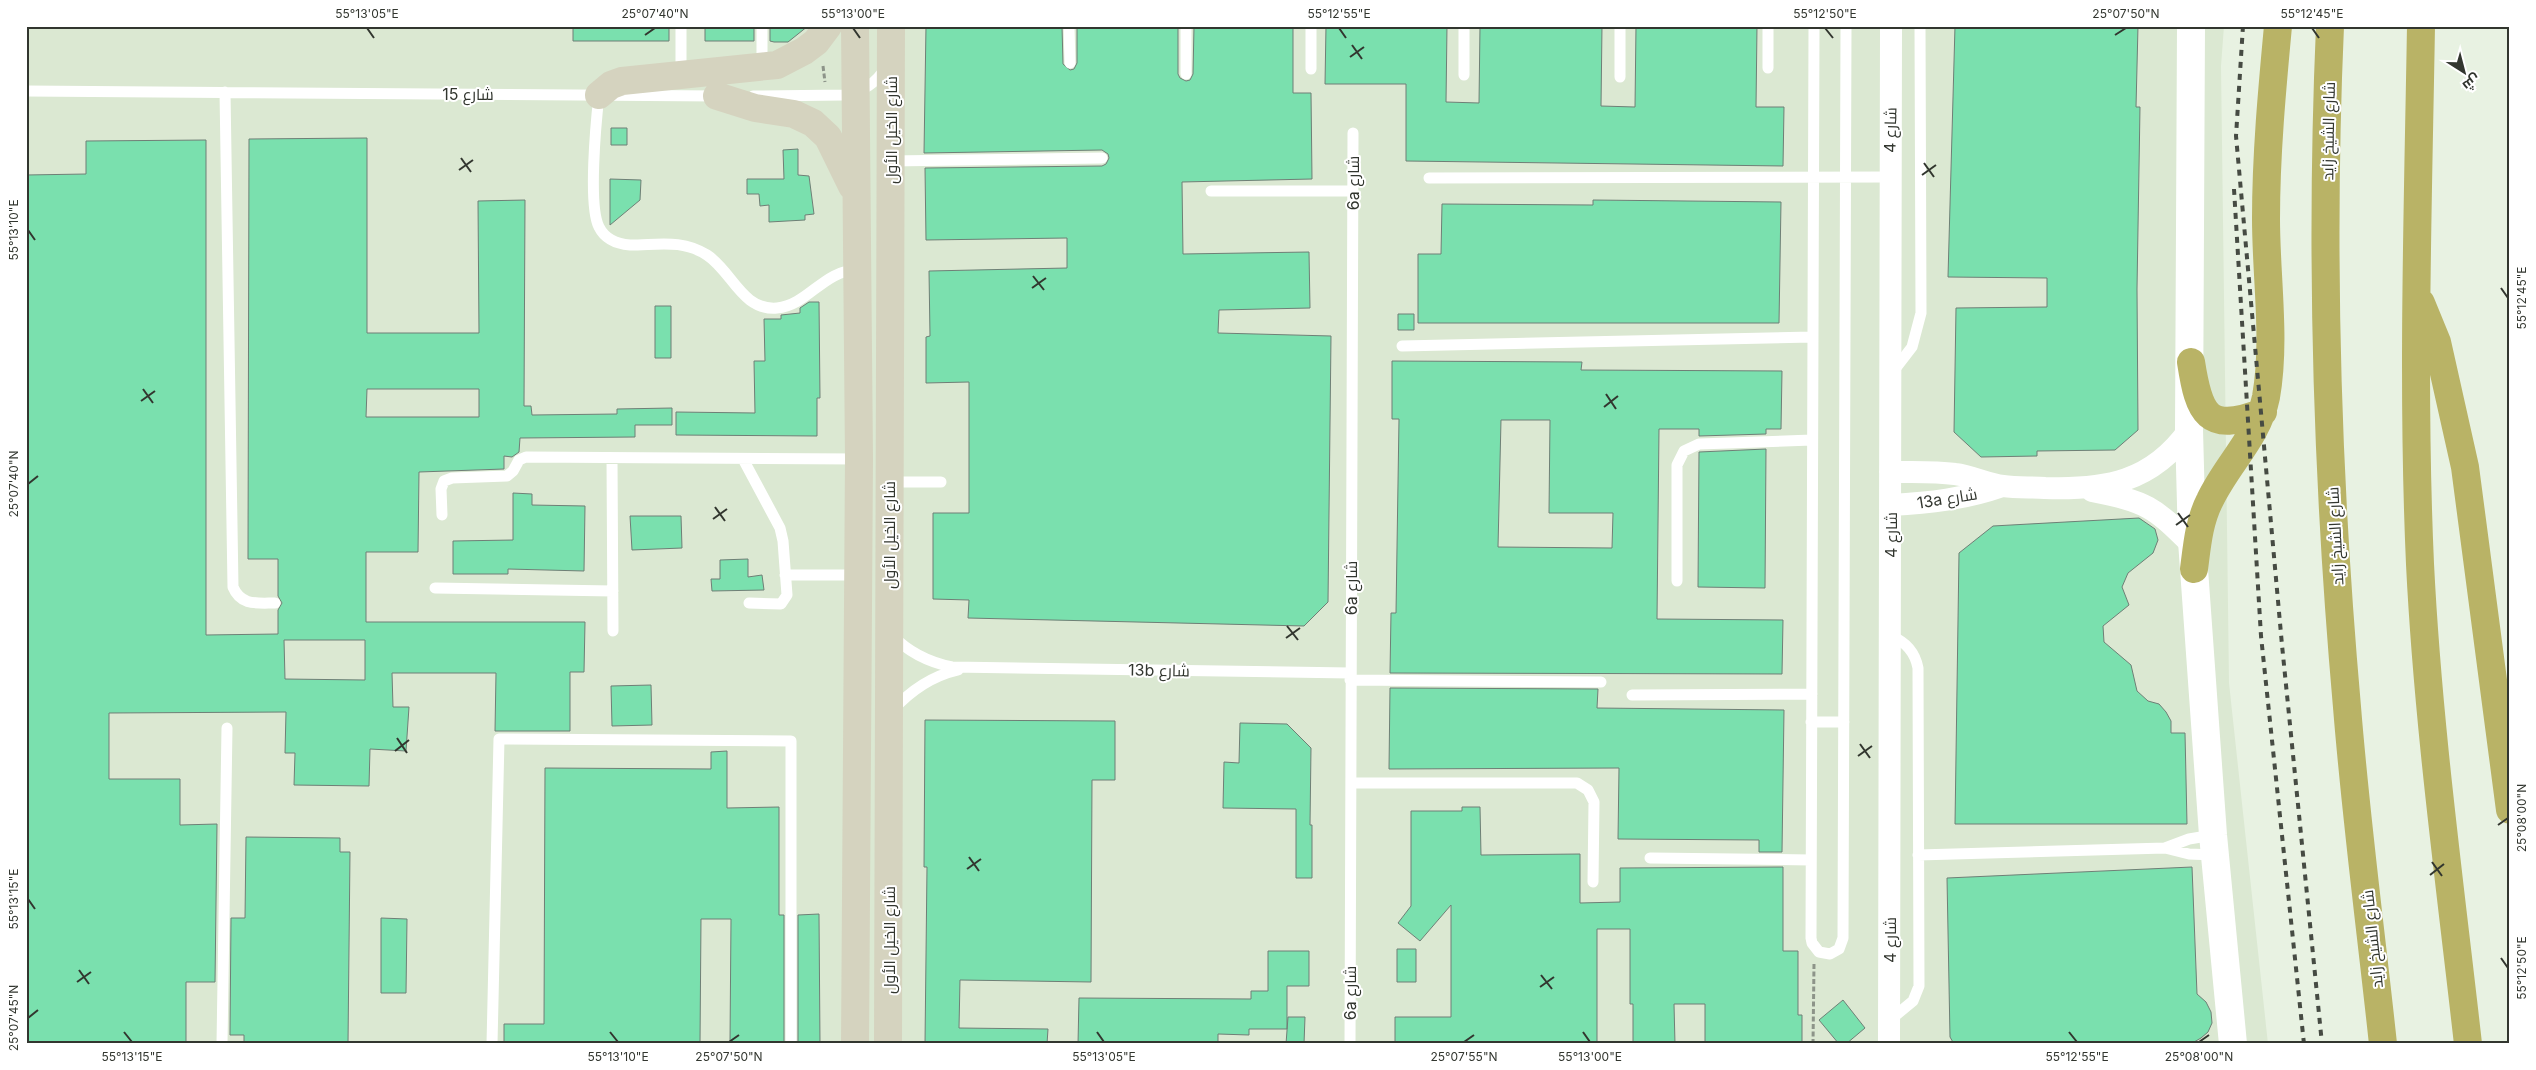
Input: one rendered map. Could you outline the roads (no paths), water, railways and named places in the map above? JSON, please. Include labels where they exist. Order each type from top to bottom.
[{"type":"highway","points":[[2193,557],[2205,509],[2224,473],[2254,430],[2263,412],[2270,355],[2266,219],[2278,26]]},
{"type":"highway","name":"شارع الشيخ زايد","points":[[2330,26],[2326,252],[2332,488],[2347,710],[2383,1044]]},
{"type":"highway","points":[[2421,26],[2416,290],[2416,428],[2425,633],[2430,702],[2468,1044]]},
{"type":"highway","points":[[2416,290],[2437,342],[2465,467],[2510,810]]},
{"type":"highway","points":[[2191,362],[2199,402],[2204,411],[2211,416],[2221,422],[2233,422],[2263,412]]},
{"type":"main road","points":[[599,95],[616,82],[762,68],[791,60],[816,42],[828,26]]},
{"type":"main road","name":"شارع الخيل الأول","points":[[855,26],[859,459],[855,1044]]},
{"type":"main road","name":"شارع الخيل الأول","points":[[888,1044],[891,26]]},
{"type":"main road","points":[[717,96],[755,108],[794,114],[813,123],[825,133],[834,146],[856,195]]},
{"type":"street","name":"شارع 4","points":[[1889,1044],[1891,26]]},
{"type":"street","points":[[2192,26],[2189,430],[2193,557],[2214,845],[2231,1042]]},
{"type":"street","name":"13a شارع","points":[[2082,489],[2111,484],[2140,475],[2165,459],[2177,448],[2189,430]]},
{"type":"street","name":"13a شارع","points":[[1890,472],[1953,474],[2002,486],[2082,489],[2142,503],[2161,514],[2193,557]]},
{"type":"street","name":"13a شارع","points":[[1891,505],[1937,502],[2002,486]]},
{"type":"lane","points":[[681,26],[681,75]]},
{"type":"lane","points":[[762,26],[762,68]]},
{"type":"lane","points":[[1069,26],[1070,62]]},
{"type":"lane","points":[[1186,26],[1186,74]]},
{"type":"lane","points":[[1310,26],[1310,69]]},
{"type":"lane","points":[[1464,26],[1464,75]]},
{"type":"lane","points":[[1620,26],[1620,77]]},
{"type":"lane","points":[[1768,26],[1768,68]]},
{"type":"lane","points":[[1814,26],[1812,177],[1811,938],[1814,948],[1819,952],[1830,954],[1839,949],[1843,938],[1846,26]]},
{"type":"lane","points":[[1891,374],[1912,347],[1921,313],[1920,26]]},
{"type":"lane","name":"شارع 15","points":[[26,91],[717,96],[844,95],[856,93],[874,82],[888,65],[891,55]]},
{"type":"lane","points":[[225,92],[233,587],[236,594],[246,602],[275,604]]},
{"type":"lane","points":[[599,95],[594,143],[595,213],[599,228],[612,240],[630,245],[673,243],[699,250],[720,266],[750,300],[762,306],[775,308],[789,305],[801,299],[834,274],[857,270]]},
{"type":"lane","name":"6a شارع","points":[[1350,1044],[1353,133]]},
{"type":"lane","points":[[890,161],[1102,158]]},
{"type":"lane","points":[[1429,178],[1890,177]]},
{"type":"lane","points":[[1211,191],[1353,191]]},
{"type":"lane","points":[[1402,346],[1812,337]]},
{"type":"lane","points":[[1677,581],[1676,466],[1684,451],[1699,444],[1812,440]]},
{"type":"lane","points":[[442,515],[442,485],[448,479],[507,476],[513,471],[519,460],[526,457],[859,459]]},
{"type":"lane","points":[[612,458],[613,631]]},
{"type":"lane","points":[[744,459],[780,528],[783,541],[787,594],[784,602],[777,605],[749,604]]},
{"type":"lane","points":[[889,482],[940,482]]},
{"type":"lane","points":[[785,575],[858,575]]},
{"type":"lane","points":[[435,588],[613,591]]},
{"type":"lane","name":"13b شارع","points":[[888,631],[910,651],[924,659],[938,664],[967,668],[1601,682]]},
{"type":"lane","points":[[1890,1020],[1913,1001],[1918,986],[1918,668],[1916,659],[1906,644],[1891,636]]},
{"type":"lane","name":"13b شارع","points":[[890,713],[900,701],[925,683],[967,668]]},
{"type":"lane","points":[[1632,695],[1812,694]]},
{"type":"lane","points":[[1811,722],[1844,722]]},
{"type":"lane","points":[[222,1044],[227,728]]},
{"type":"lane","points":[[492,1044],[499,739],[791,741],[791,1044]]},
{"type":"lane","points":[[1351,783],[1577,783],[1588,790],[1594,802],[1593,882]]},
{"type":"lane","points":[[2165,848],[2189,839],[2214,845]]},
{"type":"lane","points":[[1918,855],[2165,848],[2189,854],[2214,845]]},
{"type":"lane","points":[[1650,858],[1811,860]]},
{"type":"railway","points":[[2243,26],[2236,136],[2282,645],[2322,1044]]},
{"type":"railway","points":[[2234,189],[2261,636],[2304,1044]]}]
